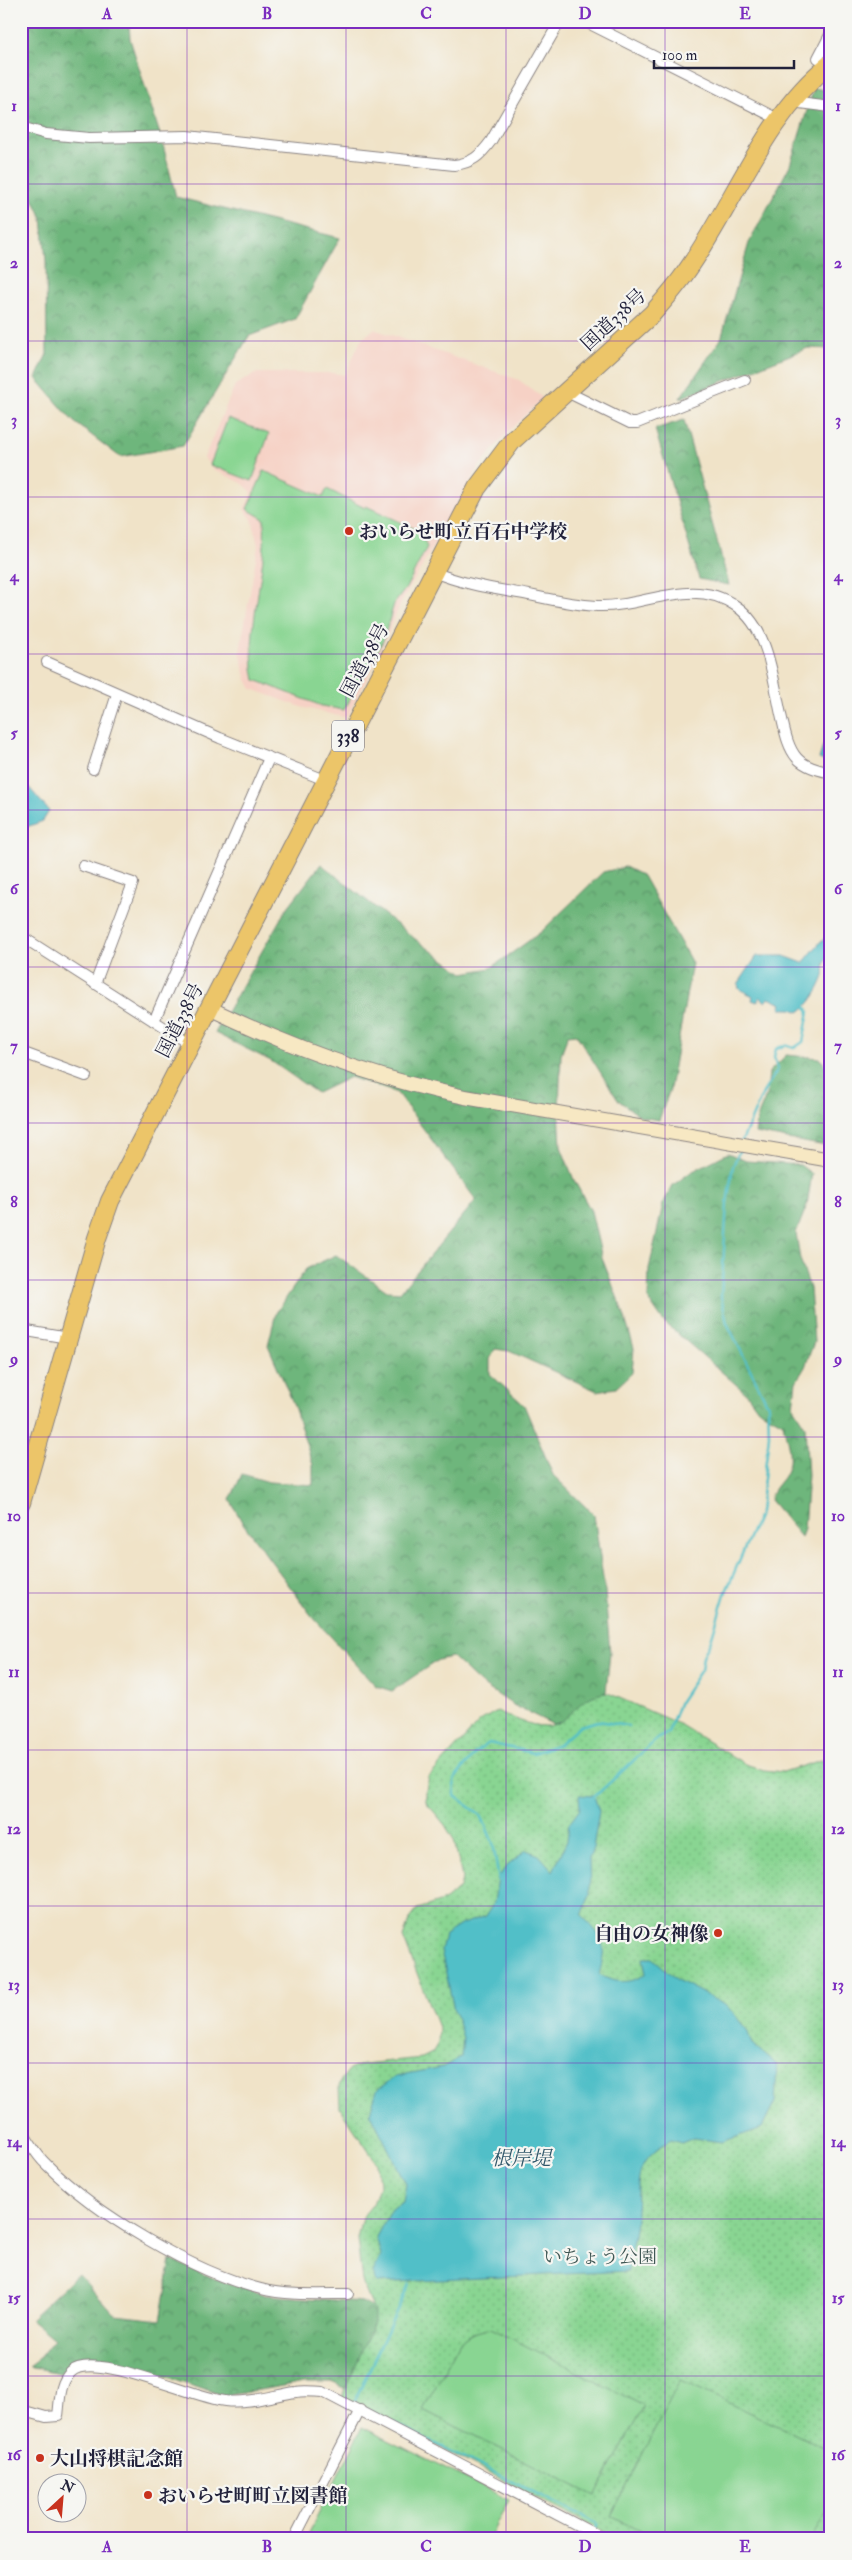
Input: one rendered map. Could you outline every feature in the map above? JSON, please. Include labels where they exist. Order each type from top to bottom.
[{"type":"highway","name":"国道338号","points":[[21,1503],[68,1338],[110,1201],[460,518],[491,467],[513,440],[652,314],[672,292],[708,239],[778,119],[824,60]]},
{"type":"street","points":[[21,127],[46,134],[89,138],[187,136],[454,165],[467,164],[479,157],[491,141],[560,21]]},
{"type":"street","points":[[584,21],[778,119]]},
{"type":"street","points":[[824,60],[831,33]]},
{"type":"street","points":[[790,102],[831,106]]},
{"type":"street","points":[[565,391],[630,423],[638,423],[745,380]]},
{"type":"street","points":[[434,572],[463,583],[581,605],[632,604],[682,592],[697,591],[725,599],[747,615],[762,639],[790,748],[804,763],[817,770],[831,772]]},
{"type":"street","points":[[47,662],[117,694],[325,780]]},
{"type":"street","points":[[93,769],[117,694]]},
{"type":"street","points":[[154,1021],[269,758]]},
{"type":"street","points":[[83,866],[133,883],[95,984]]},
{"type":"street","points":[[21,936],[190,1044]]},
{"type":"street","points":[[209,1008],[354,1067],[412,1086],[465,1097],[831,1160]]},
{"type":"street","points":[[21,1052],[86,1076]]},
{"type":"street","points":[[21,1330],[68,1338]]},
{"type":"street","points":[[21,2130],[45,2163],[88,2200],[168,2250],[214,2274],[263,2290],[348,2294]]},
{"type":"street","points":[[21,2410],[46,2417],[58,2416],[62,2385],[71,2372],[87,2366],[106,2367],[148,2378],[213,2400],[228,2402],[299,2391],[323,2392],[604,2539]]},
{"type":"street","points":[[294,2539],[360,2410]]},
{"type":"shaded area","name":"おいらせ町立百石中学校","points":[[374,329],[519,380],[543,398],[506,434],[480,465],[400,605],[378,658],[347,716],[343,717],[301,707],[252,689],[246,678],[240,651],[258,546],[252,519],[244,509],[252,492],[242,483],[213,469],[204,458],[235,385],[257,373],[332,373],[345,375],[361,340]]},
{"type":"green space","points":[[21,21],[129,21],[130,39],[162,141],[176,197],[340,238],[295,319],[249,336],[183,446],[120,457],[73,421],[36,378],[47,354],[46,261],[42,218],[24,179],[21,178]]},
{"type":"green space","points":[[814,88],[831,91],[831,349],[808,348],[680,398],[721,339],[749,243],[790,165]]},
{"type":"green space","points":[[228,418],[269,434],[252,481],[210,465]]},
{"type":"green space","points":[[684,420],[729,585],[699,579],[655,429]]},
{"type":"green space","points":[[264,471],[323,497],[327,489],[365,508],[366,506],[420,531],[427,547],[406,588],[394,604],[383,641],[344,710],[322,706],[255,680],[252,642],[263,560],[264,519],[247,509]]},
{"type":"green space","points":[[321,864],[419,942],[463,973],[491,968],[541,932],[603,872],[625,867],[643,876],[692,963],[670,1089],[659,1120],[641,1117],[618,1100],[576,1034],[568,1035],[561,1054],[559,1110],[561,1147],[574,1180],[591,1211],[602,1258],[623,1312],[634,1348],[632,1373],[616,1388],[597,1391],[509,1351],[495,1349],[490,1359],[490,1374],[524,1405],[553,1475],[594,1515],[605,1592],[610,1653],[606,1692],[594,1717],[552,1724],[513,1705],[480,1683],[452,1657],[438,1660],[392,1691],[376,1686],[311,1615],[242,1522],[230,1500],[242,1474],[269,1482],[313,1485],[313,1465],[293,1403],[268,1345],[276,1313],[306,1269],[336,1255],[387,1291],[400,1292],[476,1200],[397,1093],[350,1077],[317,1093],[271,1061],[215,1033],[285,911]]},
{"type":"green space","points":[[786,1055],[820,1058],[831,1074],[831,1147],[755,1133],[758,1116],[767,1094],[769,1072]]},
{"type":"green space","points":[[728,1153],[746,1161],[800,1165],[812,1174],[807,1205],[796,1233],[800,1259],[810,1288],[814,1342],[805,1367],[796,1382],[793,1407],[805,1426],[808,1475],[804,1529],[801,1537],[770,1500],[773,1491],[789,1465],[788,1446],[783,1423],[758,1409],[747,1394],[663,1321],[648,1299],[649,1269],[663,1204],[673,1185],[691,1172]]},
{"type":"green space","name":"いちょう公園","points":[[608,1693],[679,1724],[745,1764],[764,1770],[783,1772],[831,1757],[831,2539],[616,2539],[342,2397],[374,2323],[374,2311],[362,2282],[357,2239],[362,2217],[373,2204],[379,2186],[377,2164],[340,2108],[339,2087],[341,2080],[349,2070],[363,2064],[422,2058],[432,2053],[438,2043],[439,2030],[403,1937],[410,1919],[418,1909],[445,1900],[460,1888],[462,1878],[454,1840],[445,1825],[426,1802],[429,1777],[480,1721],[497,1711],[520,1721],[545,1726],[554,1725],[588,1699]]},
{"type":"green space","points":[[171,2260],[210,2277],[265,2295],[362,2302],[389,2317],[354,2392],[331,2382],[305,2382],[225,2396],[141,2368],[109,2362],[84,2362],[70,2366],[59,2373],[28,2366],[40,2357],[54,2339],[30,2319],[78,2274],[115,2315],[160,2320]]},
{"type":"green space","points":[[491,2328],[644,2406],[595,2496],[423,2410],[460,2341],[473,2333]]},
{"type":"green space","points":[[680,2380],[831,2451],[831,2504],[813,2539],[655,2539],[611,2516]]},
{"type":"green space","points":[[362,2427],[509,2500],[489,2539],[306,2539]]},
{"type":"water","points":[[831,725],[831,764],[819,759]]},
{"type":"water","points":[[21,778],[49,811],[43,821],[21,829]]},
{"type":"water","points":[[831,934],[831,953],[825,964],[821,983],[810,1002],[799,1012],[792,1009],[780,1009],[782,1004],[769,998],[766,1002],[760,997],[757,1002],[752,1000],[753,996],[739,989],[738,984],[757,956],[784,956],[803,963],[821,941]]},
{"type":"water","name":"根岸堤","points":[[579,1795],[594,1796],[599,1811],[593,1848],[589,1859],[590,1894],[582,1916],[595,1930],[602,1942],[603,1955],[599,1974],[611,1980],[622,1982],[634,1980],[646,1974],[643,1958],[653,1958],[677,1980],[727,2006],[747,2030],[752,2044],[777,2065],[775,2102],[762,2128],[722,2142],[694,2138],[681,2143],[671,2140],[658,2148],[649,2157],[643,2166],[638,2185],[636,2222],[628,2271],[376,2283],[373,2272],[381,2256],[376,2237],[391,2209],[403,2202],[406,2184],[370,2112],[377,2090],[396,2076],[443,2067],[461,2057],[463,2038],[454,2010],[441,1950],[445,1935],[462,1924],[486,1916],[494,1902],[498,1878],[505,1868],[526,1850],[539,1855],[553,1871],[567,1841],[569,1824],[580,1809]]},
{"type":"waterway","points":[[742,1141],[763,1093],[778,1069],[774,1057],[776,1049],[785,1045],[794,1048],[803,1042],[809,1011],[805,1006]]},
{"type":"waterway","points":[[593,1798],[657,1739],[668,1733],[680,1701],[701,1670],[703,1656],[711,1640],[725,1594],[760,1512],[769,1435],[768,1405],[727,1323],[721,1297],[727,1203],[733,1166],[740,1149]]},
{"type":"waterway","points":[[499,1881],[493,1843],[481,1815],[455,1796],[454,1780],[476,1752],[489,1743],[533,1753],[559,1744],[580,1726],[598,1721],[628,1726]]},
{"type":"waterway","points":[[356,2404],[354,2403],[409,2284]]},
{"type":"waterway","points":[[366,2409],[598,2524],[595,2530]]},
{"type":"place","name":"おいらせ町立百石中学校","points":[[349,531]]},
{"type":"place","name":"自由の女神像","points":[[718,1933]]},
{"type":"place","name":"大山将棋記念館","points":[[40,2458]]},
{"type":"place","name":"おいらせ町町立図書館","points":[[148,2495]]}]
